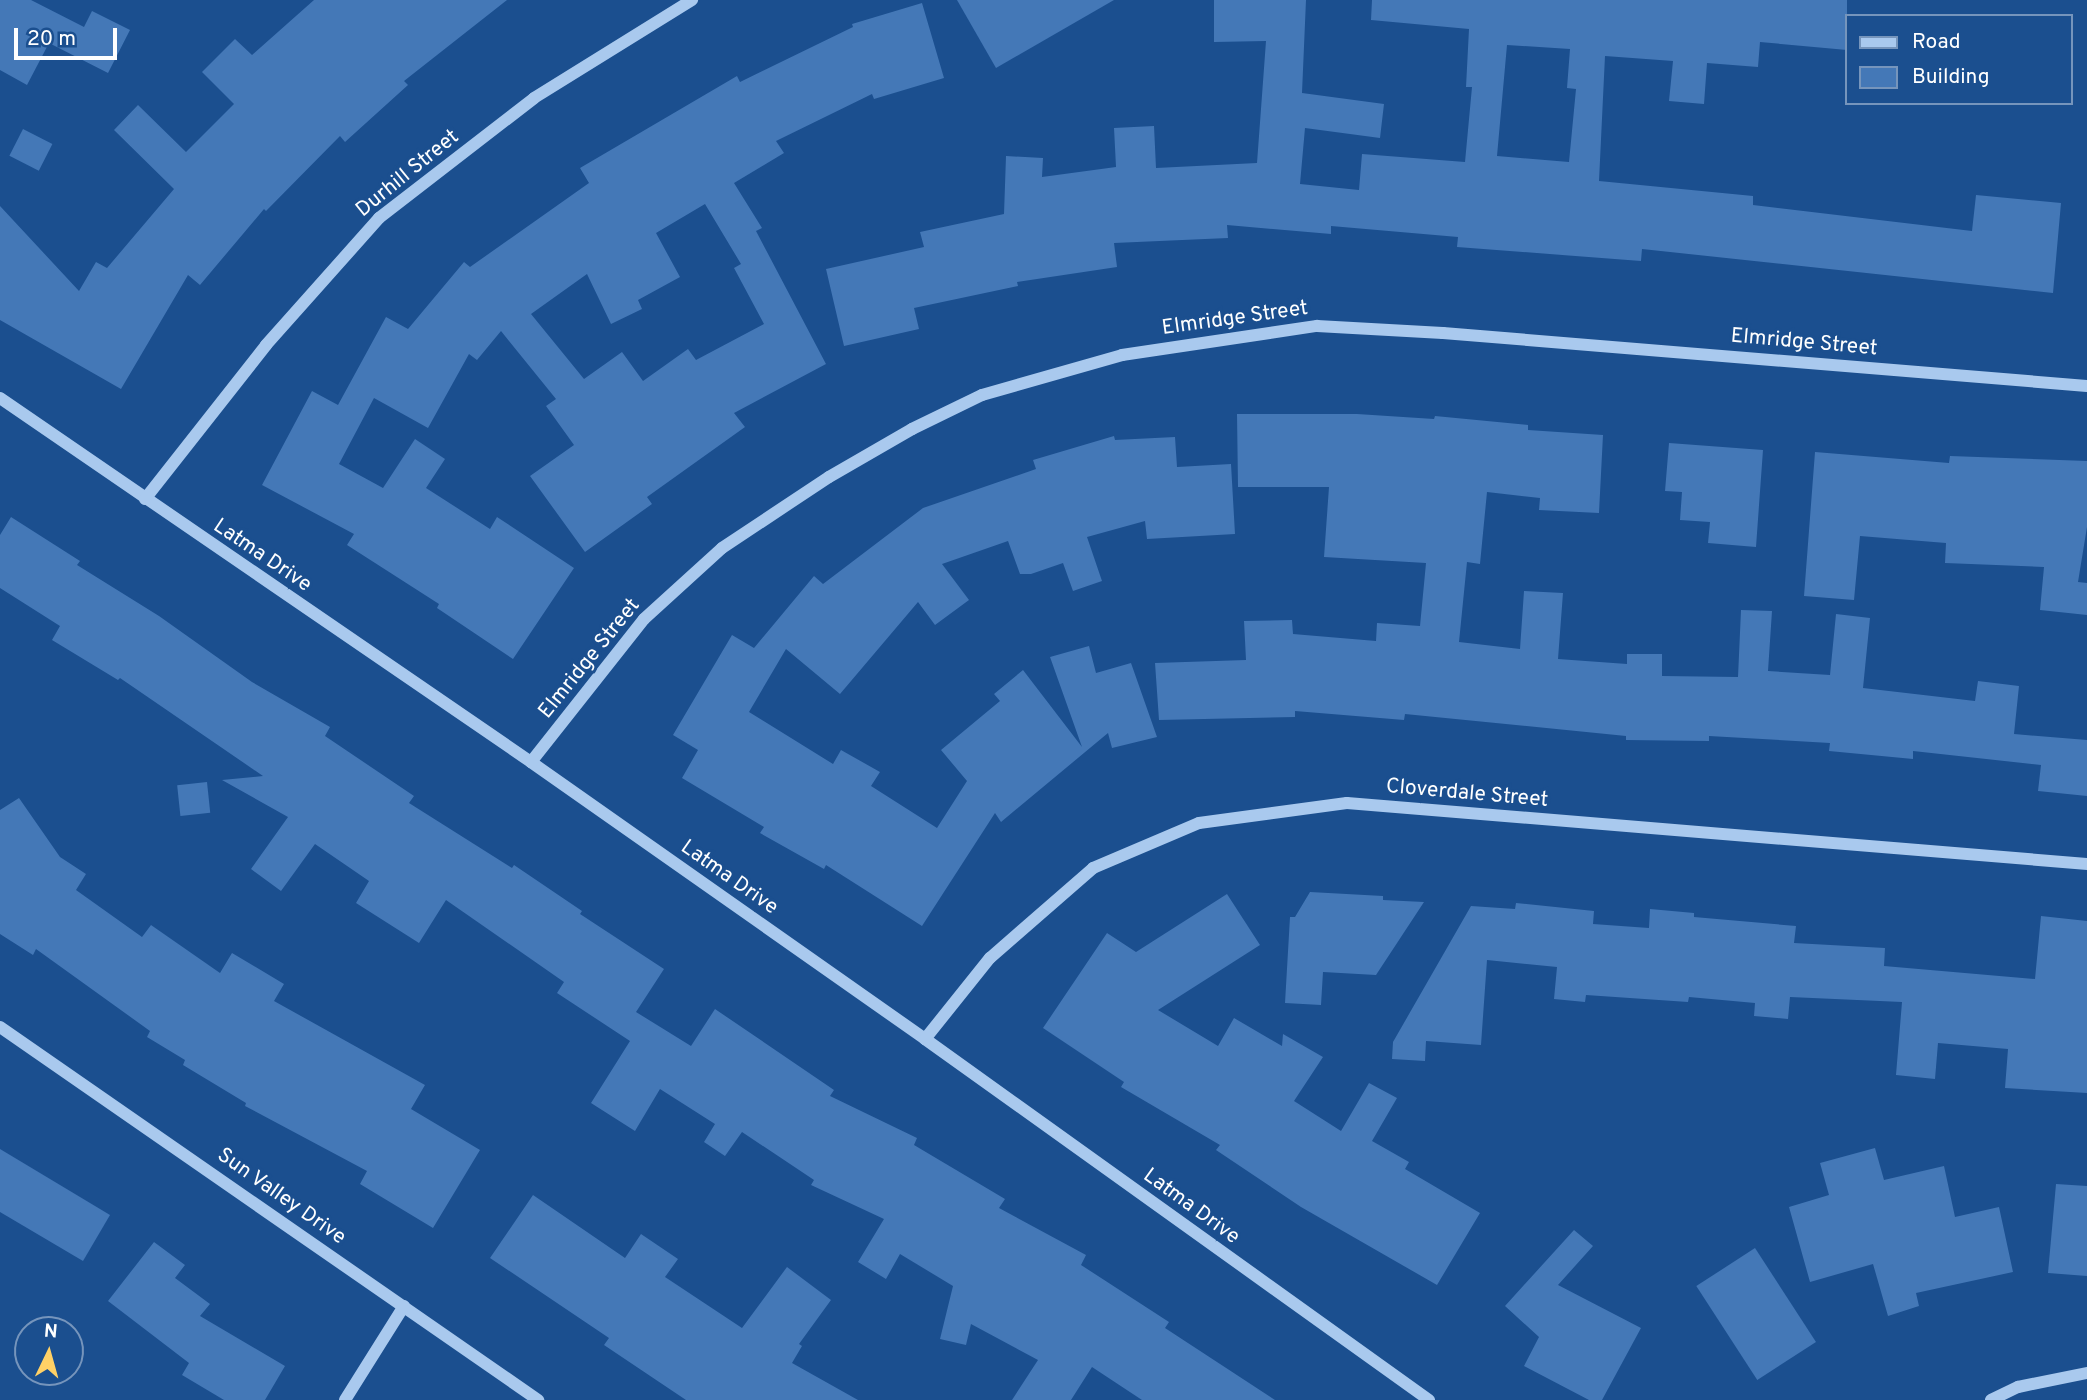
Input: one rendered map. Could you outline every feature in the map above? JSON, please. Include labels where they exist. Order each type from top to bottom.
[{"type":"street","name":"Durhill Street","points":[[145,499],[266,345],[379,218],[534,98],[692,0]]},
{"type":"street","name":"Elmridge Street","points":[[531,762],[644,619],[722,548],[829,477],[912,429],[970,401],[1122,355],[1318,326],[1457,334],[2087,386]]},
{"type":"street","name":"Latma Drive","points":[[0,398],[531,762],[925,1039],[1429,1400]]},
{"type":"street","name":"Cloverdale Street","points":[[925,1039],[990,958],[1093,868],[1199,823],[1347,803],[2087,864]]},
{"type":"street","name":"Sun Valley Drive","points":[[0,1027],[538,1400]]},
{"type":"street","points":[[345,1400],[404,1306]]},
{"type":"street","points":[[1991,1400],[2018,1387],[2087,1373]]},
{"type":"building","points":[[0,0],[31,0],[84,27],[92,11],[130,30],[108,73],[49,43],[27,85],[0,70]]},
{"type":"building","points":[[314,0],[507,0],[404,81],[408,85],[345,142],[340,136],[266,211],[264,209],[200,285],[188,275],[121,389],[0,320],[0,206],[79,291],[96,262],[107,268],[174,189],[114,130],[138,105],[186,152],[234,104],[202,72],[235,39],[252,55]]},
{"type":"building","points":[[957,0],[1114,0],[996,68]]},
{"type":"building","points":[[1214,0],[1306,0],[1302,93],[1384,104],[1380,138],[1305,128],[1300,184],[1359,190],[1362,154],[1465,162],[1472,87],[1466,87],[1469,29],[1371,20],[1372,0],[1847,0],[1846,50],[1760,42],[1758,67],[1707,63],[1704,104],[1669,101],[1673,61],[1605,56],[1599,181],[1753,196],[1753,205],[1972,231],[1976,195],[2061,203],[2053,293],[1642,249],[1641,261],[1457,247],[1458,237],[1331,226],[1331,234],[1227,225],[1228,238],[1114,243],[1117,267],[1017,282],[1018,286],[914,308],[919,329],[844,346],[826,269],[924,247],[920,232],[1004,214],[1006,156],[1043,158],[1042,177],[1116,167],[1114,128],[1154,126],[1156,168],[1257,163],[1266,41],[1214,42]],"holes":[[[1507,45],[1570,49],[1567,88],[1576,89],[1569,162],[1497,156]]]},
{"type":"building","points":[[922,3],[944,78],[874,99],[872,94],[776,141],[784,153],[734,183],[762,228],[756,231],[826,364],[734,413],[745,427],[647,497],[652,504],[585,552],[530,476],[574,445],[546,406],[556,399],[501,331],[477,360],[469,354],[428,428],[374,398],[339,464],[383,488],[415,439],[445,459],[426,488],[490,529],[497,517],[574,568],[513,659],[437,608],[439,604],[347,545],[354,534],[262,485],[312,391],[338,405],[386,317],[408,329],[464,262],[470,267],[589,183],[580,168],[737,76],[740,82],[853,27],[852,24]],"holes":[[[705,204],[741,264],[734,268],[764,324],[696,360],[688,349],[643,381],[622,352],[584,379],[531,314],[587,274],[611,324],[642,309],[638,300],[680,277],[656,233]]]},
{"type":"building","points":[[23,129],[52,144],[39,171],[9,156]]},
{"type":"building","points":[[1237,414],[1357,414],[1434,419],[1435,416],[1528,425],[1528,430],[1603,435],[1599,513],[1539,510],[1540,498],[1487,492],[1480,564],[1467,562],[1459,642],[1520,649],[1524,591],[1563,593],[1558,659],[1627,664],[1627,654],[1662,654],[1662,676],[1738,677],[1741,610],[1772,611],[1768,671],[1830,675],[1836,614],[1870,618],[1863,688],[1975,701],[1978,681],[2019,686],[2014,734],[2087,740],[2087,796],[2038,791],[2041,765],[1913,751],[1913,759],[1829,751],[1830,743],[1709,736],[1709,741],[1626,740],[1626,736],[1405,714],[1404,720],[1295,711],[1295,717],[1159,720],[1155,663],[1246,660],[1244,621],[1292,620],[1293,634],[1376,641],[1377,623],[1420,626],[1426,563],[1324,557],[1329,487],[1238,487]]},
{"type":"building","points":[[1114,436],[1115,440],[1175,437],[1177,467],[1231,464],[1235,534],[1147,539],[1145,521],[1087,537],[1102,581],[1073,591],[1063,563],[1031,574],[1020,574],[1008,541],[942,564],[969,600],[935,625],[918,602],[840,694],[786,649],[749,712],[833,764],[841,750],[880,772],[871,786],[937,828],[967,781],[941,750],[1000,701],[994,694],[1023,670],[1082,747],[1050,657],[1089,646],[1096,673],[1131,663],[1157,737],[1112,748],[1108,733],[1001,822],[995,813],[922,926],[826,865],[824,869],[760,833],[764,827],[682,778],[698,750],[673,735],[732,635],[754,648],[814,576],[823,584],[923,508],[1036,469],[1033,460]]},
{"type":"building","points":[[1669,443],[1763,450],[1756,547],[1708,543],[1710,522],[1680,520],[1682,492],[1665,491]]},
{"type":"building","points":[[1815,452],[1949,463],[1950,456],[2087,461],[2087,527],[2078,582],[2087,583],[2087,615],[2040,610],[2044,567],[1945,563],[1946,543],[1860,536],[1854,600],[1804,596]]},
{"type":"building","points":[[11,517],[80,561],[77,565],[159,616],[252,682],[330,727],[325,736],[414,796],[409,803],[512,868],[514,865],[582,911],[580,914],[664,969],[636,1012],[691,1046],[715,1009],[834,1090],[830,1096],[917,1138],[914,1145],[1005,1199],[999,1208],[1086,1255],[1081,1265],[1169,1322],[1165,1328],[1275,1400],[1142,1400],[1092,1367],[1071,1400],[1012,1400],[1038,1360],[971,1324],[966,1345],[940,1339],[953,1286],[900,1254],[886,1279],[858,1262],[884,1219],[811,1185],[814,1180],[742,1132],[725,1156],[704,1142],[715,1124],[660,1089],[635,1131],[591,1103],[630,1041],[557,993],[564,982],[446,900],[419,943],[356,903],[369,881],[315,844],[281,891],[251,869],[288,817],[222,780],[263,776],[120,678],[118,680],[52,640],[60,626],[0,588],[0,535]]},
{"type":"building","points":[[207,782],[210,813],[180,816],[177,785]]},
{"type":"building","points":[[19,798],[60,857],[86,874],[76,890],[142,937],[151,925],[220,973],[232,953],[284,984],[274,1001],[425,1085],[411,1109],[480,1150],[433,1228],[360,1184],[367,1171],[245,1106],[246,1103],[183,1065],[185,1060],[147,1037],[150,1031],[36,949],[33,955],[0,934],[0,810]]},
{"type":"building","points":[[1310,892],[1383,896],[1383,900],[1424,902],[1376,975],[1323,972],[1321,1005],[1285,1003],[1290,917],[1295,917]]},
{"type":"building","points":[[1227,894],[1260,945],[1158,1010],[1218,1046],[1234,1018],[1282,1046],[1283,1034],[1323,1057],[1294,1101],[1341,1131],[1369,1083],[1397,1098],[1372,1141],[1409,1162],[1405,1169],[1480,1213],[1437,1285],[1301,1207],[1216,1150],[1220,1145],[1121,1087],[1124,1082],[1043,1028],[1107,933],[1136,952]]},
{"type":"building","points":[[1516,903],[1594,911],[1593,924],[1649,928],[1650,909],[1694,913],[1694,917],[1796,926],[1794,943],[1885,948],[1884,966],[2035,979],[2041,916],[2087,921],[2087,1093],[2005,1088],[2008,1049],[1938,1043],[1935,1079],[1896,1075],[1902,1002],[1790,997],[1788,1019],[1754,1016],[1755,1003],[1689,997],[1688,1002],[1586,995],[1585,1002],[1554,999],[1557,967],[1487,960],[1481,1045],[1426,1041],[1425,1061],[1392,1059],[1393,1042],[1471,906],[1515,909]]},
{"type":"building","points":[[1875,1148],[1884,1180],[1944,1166],[1955,1217],[1999,1207],[2013,1272],[1916,1293],[1919,1306],[1888,1316],[1873,1264],[1810,1282],[1789,1207],[1829,1195],[1820,1163]]},
{"type":"building","points":[[0,1149],[110,1215],[83,1261],[0,1212]]},
{"type":"building","points":[[2056,1184],[2087,1186],[2087,1276],[2048,1273]]},
{"type":"building","points":[[533,1195],[625,1258],[641,1234],[678,1259],[665,1277],[742,1328],[787,1267],[831,1300],[799,1344],[802,1346],[792,1363],[858,1400],[686,1400],[604,1345],[609,1338],[490,1258]]},
{"type":"building","points":[[1574,1230],[1593,1246],[1558,1285],[1641,1328],[1602,1400],[1589,1400],[1524,1366],[1539,1337],[1505,1306]]},
{"type":"building","points":[[154,1242],[185,1265],[175,1278],[210,1304],[200,1316],[285,1366],[265,1400],[224,1400],[182,1375],[189,1363],[108,1301]]},
{"type":"building","points":[[1755,1248],[1816,1342],[1757,1380],[1696,1286]]}]
